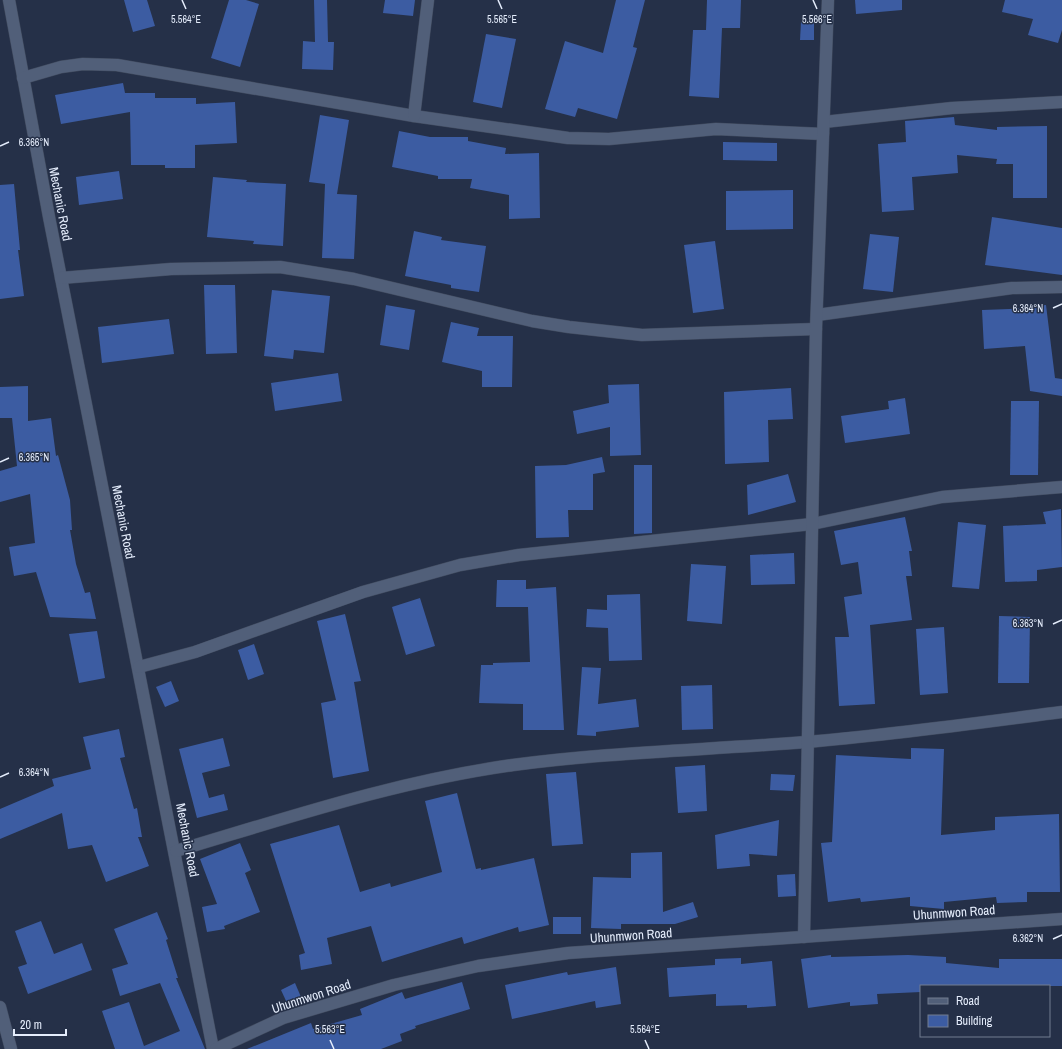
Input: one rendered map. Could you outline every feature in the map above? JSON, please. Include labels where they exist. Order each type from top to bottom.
[{"type":"street","name":"Mechanic Road","points":[[9,0],[61,278],[176,851],[214,1049]]},
{"type":"street","points":[[414,116],[428,0]]},
{"type":"street","points":[[804,937],[816,329],[828,0]]},
{"type":"street","points":[[23,78],[61,67],[83,64],[117,64],[414,116],[568,138],[587,139],[716,129],[823,128],[960,108],[1062,102]]},
{"type":"street","points":[[61,278],[171,269],[280,267],[354,279],[532,321],[569,327],[642,335],[816,329]]},
{"type":"street","points":[[817,315],[1012,288],[1062,287]]},
{"type":"street","points":[[139,667],[194,652],[363,592],[460,565],[519,555],[812,524],[942,497],[1062,487]]},
{"type":"street","points":[[176,851],[377,791],[448,776],[512,765],[578,757],[807,742],[1062,712]]},
{"type":"street","name":"Uhunmwon Road","points":[[214,1049],[283,1018],[394,985],[478,966],[568,953],[1062,919]]},
{"type":"street","points":[[0,1007],[11,1049]]},
{"type":"building","points":[[124,0],[147,0],[155,26],[133,32]]},
{"type":"building","points":[[229,0],[246,0],[259,4],[240,67],[211,58]]},
{"type":"building","points":[[314,0],[327,0],[328,42],[334,42],[333,70],[302,69],[303,41],[315,42]]},
{"type":"building","points":[[385,0],[415,0],[413,16],[383,13]]},
{"type":"building","points":[[616,0],[645,0],[633,47],[637,48],[617,119],[578,108],[575,117],[545,109],[565,41],[603,53]]},
{"type":"building","points":[[707,0],[741,0],[740,28],[722,28],[719,98],[689,96],[693,30],[706,30]]},
{"type":"building","points":[[855,0],[902,0],[902,10],[856,14]]},
{"type":"building","points":[[1005,0],[1062,0],[1062,30],[1058,43],[1028,35],[1033,19],[1002,12]]},
{"type":"building","points":[[801,22],[814,22],[814,40],[800,40]]},
{"type":"building","points":[[486,34],[516,39],[502,108],[473,102]]},
{"type":"building","points":[[123,83],[125,93],[155,93],[155,98],[196,98],[196,104],[235,102],[237,143],[195,145],[195,168],[165,168],[165,165],[131,165],[130,112],[61,124],[55,95]]},
{"type":"building","points":[[320,115],[349,120],[337,194],[357,195],[354,259],[322,258],[325,184],[309,182]]},
{"type":"building","points":[[954,117],[955,125],[997,130],[997,127],[1047,126],[1047,198],[1013,198],[1013,164],[996,164],[997,159],[957,155],[958,173],[912,177],[914,210],[882,212],[878,144],[906,142],[905,121]]},
{"type":"building","points":[[399,131],[430,137],[468,137],[468,141],[506,148],[505,154],[539,153],[540,218],[509,219],[509,195],[470,188],[472,179],[438,179],[438,176],[392,167]]},
{"type":"building","points":[[723,142],[777,143],[777,161],[723,160]]},
{"type":"building","points":[[119,171],[123,199],[79,205],[76,177]]},
{"type":"building","points":[[213,177],[247,180],[246,182],[286,184],[283,246],[253,244],[254,241],[207,237]]},
{"type":"building","points":[[14,184],[20,250],[18,250],[24,296],[0,299],[0,185]]},
{"type":"building","points":[[793,190],[793,229],[726,230],[726,191]]},
{"type":"building","points":[[992,217],[1062,228],[1062,275],[985,265]]},
{"type":"building","points":[[414,231],[442,237],[441,240],[486,246],[479,292],[451,288],[451,285],[405,276]]},
{"type":"building","points":[[870,234],[899,237],[893,292],[863,289]]},
{"type":"building","points":[[715,241],[724,309],[693,313],[684,245]]},
{"type":"building","points":[[204,285],[235,285],[237,353],[206,354]]},
{"type":"building","points":[[272,290],[330,296],[324,353],[294,350],[293,359],[264,356]]},
{"type":"building","points":[[386,305],[415,310],[409,350],[380,345]]},
{"type":"building","points":[[1046,305],[1055,378],[1062,379],[1062,396],[1030,391],[1025,346],[984,349],[982,310]]},
{"type":"building","points":[[169,319],[174,354],[102,363],[98,327]]},
{"type":"building","points":[[451,322],[479,328],[477,336],[513,336],[512,387],[482,387],[482,371],[442,362]]},
{"type":"building","points":[[338,373],[342,401],[275,411],[271,383]]},
{"type":"building","points":[[639,384],[641,455],[610,456],[610,427],[577,434],[573,411],[609,403],[608,385]]},
{"type":"building","points":[[28,386],[28,421],[51,418],[56,456],[58,455],[70,500],[72,530],[70,530],[76,564],[85,593],[90,592],[96,619],[50,617],[36,572],[14,576],[9,547],[35,543],[30,494],[0,502],[0,471],[17,466],[12,418],[0,418],[0,387]]},
{"type":"building","points":[[791,388],[793,419],[768,420],[769,462],[725,464],[724,392]]},
{"type":"building","points":[[905,398],[910,434],[845,443],[841,416],[889,409],[888,401]]},
{"type":"building","points":[[1011,401],[1039,401],[1038,475],[1010,475]]},
{"type":"building","points":[[602,457],[605,472],[593,474],[593,510],[568,510],[569,537],[536,538],[535,466],[566,465]]},
{"type":"building","points":[[634,465],[652,465],[652,533],[634,534]]},
{"type":"building","points":[[788,474],[796,502],[748,515],[747,485]]},
{"type":"building","points":[[1061,509],[1062,567],[1037,570],[1037,581],[1005,582],[1003,526],[1046,524],[1043,512]]},
{"type":"building","points":[[905,517],[912,551],[909,551],[912,576],[906,576],[912,620],[870,625],[875,704],[839,706],[835,637],[849,637],[844,597],[862,594],[858,562],[841,565],[834,531]]},
{"type":"building","points":[[958,522],[986,525],[979,589],[952,587]]},
{"type":"building","points":[[794,553],[795,584],[751,585],[750,555]]},
{"type":"building","points":[[691,564],[726,566],[722,624],[687,621]]},
{"type":"building","points":[[497,580],[526,580],[526,589],[556,587],[564,730],[523,730],[523,704],[479,703],[481,665],[493,665],[493,663],[530,662],[528,607],[496,607]]},
{"type":"building","points":[[640,594],[642,660],[609,661],[608,628],[586,627],[587,609],[607,610],[607,595]]},
{"type":"building","points":[[420,598],[435,646],[406,655],[392,607]]},
{"type":"building","points":[[345,614],[361,681],[354,682],[369,771],[333,778],[321,703],[336,700],[317,621]]},
{"type":"building","points":[[999,616],[1030,617],[1029,683],[998,683]]},
{"type":"building","points":[[944,627],[948,693],[920,695],[916,629]]},
{"type":"building","points":[[97,631],[105,678],[79,683],[69,634]]},
{"type":"building","points":[[254,644],[264,674],[248,680],[238,650]]},
{"type":"building","points":[[582,667],[601,668],[598,704],[636,699],[639,727],[596,732],[596,736],[577,735]]},
{"type":"building","points":[[171,681],[179,701],[165,707],[156,687]]},
{"type":"building","points":[[712,685],[713,729],[682,730],[681,686]]},
{"type":"building","points":[[119,729],[125,757],[120,758],[134,809],[137,808],[142,837],[138,837],[149,866],[106,882],[92,845],[68,849],[62,813],[0,839],[0,809],[54,786],[52,779],[91,769],[83,737]]},
{"type":"building","points":[[223,738],[230,766],[202,773],[209,798],[224,794],[228,810],[197,818],[179,749]]},
{"type":"building","points":[[911,748],[944,749],[941,835],[995,830],[995,817],[1059,814],[1060,892],[1027,892],[1027,902],[997,903],[996,897],[944,902],[944,909],[910,906],[910,897],[861,902],[860,898],[828,902],[821,843],[832,842],[836,755],[911,759]]},
{"type":"building","points":[[705,765],[707,811],[678,813],[675,767]]},
{"type":"building","points":[[576,772],[583,844],[552,846],[546,774]]},
{"type":"building","points":[[771,774],[795,775],[793,791],[770,790]]},
{"type":"building","points":[[457,793],[476,869],[481,868],[481,870],[534,858],[549,925],[519,932],[518,927],[464,944],[462,937],[382,962],[371,926],[327,938],[332,964],[301,970],[299,955],[305,953],[270,844],[339,825],[360,892],[390,883],[391,887],[442,872],[425,801]]},
{"type":"building","points":[[779,820],[777,856],[749,854],[750,866],[717,869],[715,835]]},
{"type":"building","points":[[240,843],[251,870],[245,873],[260,912],[224,926],[225,929],[207,932],[202,907],[217,904],[200,859]]},
{"type":"building","points":[[662,852],[663,912],[693,902],[698,917],[675,924],[621,924],[621,929],[591,928],[593,877],[631,878],[631,853]]},
{"type":"building","points":[[795,874],[796,896],[778,897],[777,875]]},
{"type":"building","points":[[157,912],[168,939],[166,940],[178,978],[176,978],[205,1049],[115,1049],[102,1011],[129,1002],[144,1046],[180,1031],[160,983],[120,996],[112,969],[128,964],[114,929]]},
{"type":"building","points":[[553,917],[581,917],[581,934],[553,934]]},
{"type":"building","points":[[41,921],[54,954],[82,943],[92,970],[28,994],[18,967],[27,964],[15,931]]},
{"type":"building","points":[[831,955],[831,957],[908,955],[946,957],[946,963],[999,968],[999,959],[1062,959],[1062,986],[920,985],[920,992],[877,994],[878,1004],[850,1006],[850,1002],[808,1008],[801,959]]},
{"type":"building","points":[[741,958],[741,964],[772,961],[776,1006],[747,1008],[747,1005],[716,1006],[716,994],[669,997],[667,968],[715,965],[715,959]]},
{"type":"building","points":[[616,967],[621,1004],[596,1008],[595,1001],[512,1019],[505,985],[567,972],[568,975]]},
{"type":"building","points":[[462,982],[470,1009],[415,1026],[416,1028],[400,1034],[402,1041],[381,1049],[247,1049],[311,1023],[313,1029],[362,1015],[360,1009],[402,992],[405,999]]},
{"type":"building","points":[[295,983],[301,997],[287,1003],[281,990]]}]
